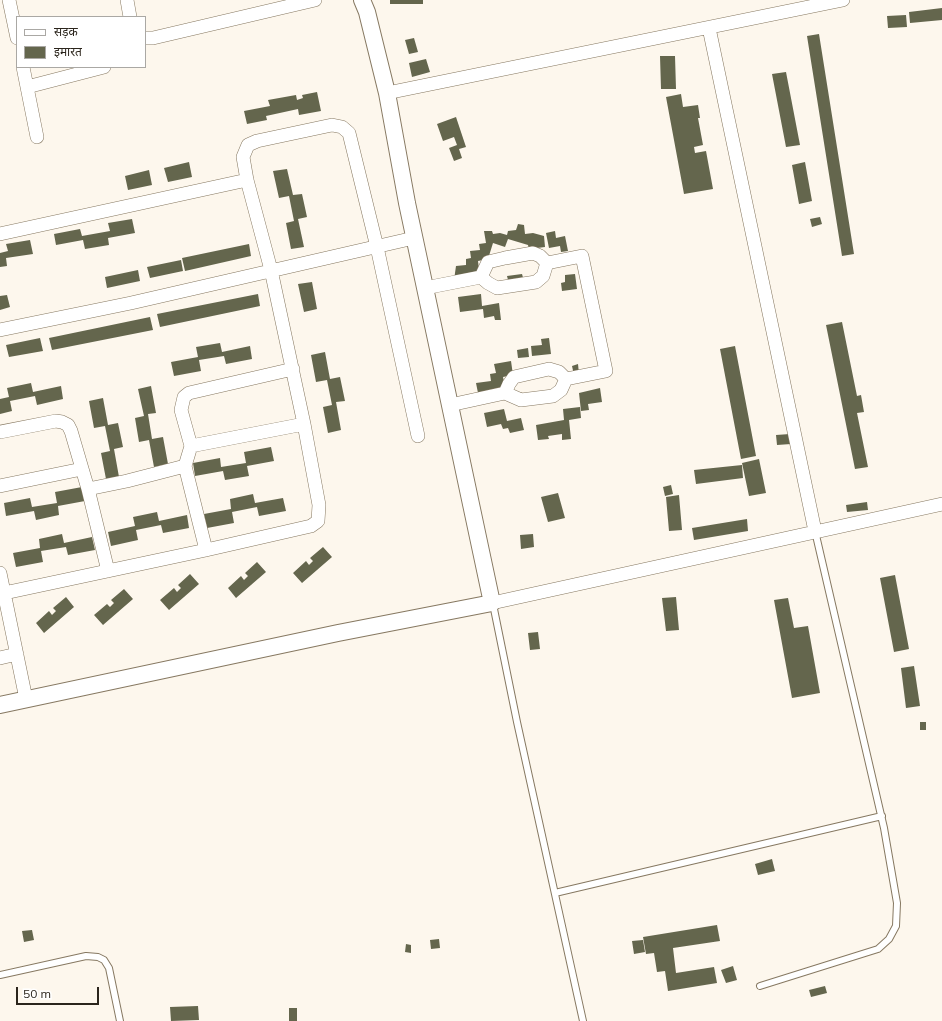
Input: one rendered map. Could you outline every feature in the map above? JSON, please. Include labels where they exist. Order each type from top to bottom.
[{"type":"street","points":[[10,0],[16,33]]},
{"type":"street","points":[[127,0],[130,16]]},
{"type":"street","points":[[146,38],[152,38],[315,0]]},
{"type":"street","points":[[362,0],[367,12],[387,94],[414,238],[492,603]]},
{"type":"street","points":[[387,94],[843,0]]},
{"type":"street","points":[[709,28],[815,531]]},
{"type":"street","points":[[23,68],[37,137]]},
{"type":"street","points":[[27,87],[100,68]]},
{"type":"street","points":[[2,594],[311,526],[318,521],[319,505],[293,369],[271,270],[247,180],[243,157],[248,145],[257,141],[332,125],[342,127],[349,133],[377,247],[418,436]]},
{"type":"street","points":[[0,234],[247,180]]},
{"type":"street","points":[[0,330],[414,238]]},
{"type":"street","points":[[482,277],[488,262],[504,258],[533,253],[540,256],[547,263]]},
{"type":"street","points":[[547,263],[582,256],[606,371],[566,379]]},
{"type":"street","points":[[482,277],[488,284],[497,288],[536,282],[542,276],[547,263]]},
{"type":"street","points":[[425,288],[482,277]]},
{"type":"street","points":[[206,550],[185,466],[191,446],[181,410],[184,397],[189,393],[293,369]]},
{"type":"street","points":[[505,393],[508,384],[514,378],[549,369],[559,372],[566,379]]},
{"type":"street","points":[[450,405],[505,393],[521,400],[553,396],[561,390],[566,379]]},
{"type":"street","points":[[0,432],[56,421],[68,425],[88,489],[108,571]]},
{"type":"street","points":[[191,446],[304,424]]},
{"type":"street","points":[[88,489],[127,481],[185,466]]},
{"type":"street","points":[[0,486],[82,469]]},
{"type":"street","points":[[0,705],[338,633],[492,603],[942,504]]},
{"type":"street","points":[[0,573],[2,594],[17,654],[26,699]]},
{"type":"street","points":[[0,658],[17,654]]},
{"type":"lane","points":[[760,986],[878,948],[889,939],[896,926],[896,903],[882,816],[815,531]]},
{"type":"lane","points":[[492,603],[583,1021]]},
{"type":"lane","points":[[555,893],[882,816]]},
{"type":"lane","points":[[0,975],[86,956],[98,957],[104,960],[109,968],[120,1021]]},
{"type":"building","points":[[390,0],[423,0],[423,4],[390,4]]},
{"type":"building","points":[[942,8],[942,20],[910,23],[909,12]]},
{"type":"building","points":[[906,15],[907,27],[888,28],[887,16]]},
{"type":"building","points":[[819,34],[854,254],[842,256],[807,36]]},
{"type":"building","points":[[414,38],[418,52],[409,54],[405,40]]},
{"type":"building","points":[[660,56],[675,56],[676,89],[661,89]]},
{"type":"building","points":[[426,59],[430,72],[412,77],[409,63]]},
{"type":"building","points":[[786,72],[800,145],[786,147],[772,74]]},
{"type":"building","points":[[317,92],[321,111],[299,115],[298,109],[266,116],[267,120],[247,124],[244,111],[270,106],[268,100],[296,95],[297,100],[303,98],[302,95]]},
{"type":"building","points":[[681,94],[683,107],[698,105],[700,118],[698,118],[703,145],[694,147],[695,153],[706,151],[713,189],[684,194],[666,97]]},
{"type":"building","points":[[456,117],[466,147],[459,149],[462,158],[454,161],[449,148],[457,145],[454,137],[443,141],[437,124]]},
{"type":"building","points":[[189,162],[192,177],[168,182],[164,168]]},
{"type":"building","points":[[805,162],[812,201],[799,204],[792,165]]},
{"type":"building","points":[[287,169],[293,195],[302,194],[307,217],[298,219],[304,247],[291,249],[286,223],[294,221],[289,196],[279,198],[273,171]]},
{"type":"building","points":[[149,170],[152,185],[128,190],[125,176]]},
{"type":"building","points":[[820,217],[822,224],[812,227],[810,219]]},
{"type":"building","points":[[132,219],[135,233],[108,238],[109,245],[85,249],[83,240],[56,245],[54,234],[80,229],[82,236],[110,231],[108,223]]},
{"type":"building","points":[[518,224],[524,225],[525,234],[533,233],[544,236],[545,247],[529,249],[528,245],[508,239],[505,247],[493,243],[488,259],[478,261],[480,277],[454,280],[456,266],[466,265],[466,259],[471,258],[470,251],[480,250],[479,244],[486,243],[484,231],[492,231],[493,234],[500,233],[507,235],[508,231],[516,230]]},
{"type":"building","points":[[555,231],[556,238],[565,236],[568,251],[561,252],[560,246],[549,248],[546,233]]},
{"type":"building","points":[[30,240],[33,254],[6,258],[7,266],[0,267],[0,253],[8,251],[6,244]]},
{"type":"building","points":[[249,244],[251,256],[185,271],[182,258]]},
{"type":"building","points":[[181,260],[183,271],[150,278],[147,267]]},
{"type":"building","points":[[138,270],[140,281],[107,288],[105,277]]},
{"type":"building","points":[[522,274],[524,281],[509,284],[507,276]]},
{"type":"building","points":[[575,274],[577,289],[562,291],[561,283],[565,282],[565,275]]},
{"type":"building","points":[[312,282],[317,309],[304,312],[298,284]]},
{"type":"building","points":[[258,294],[260,306],[160,327],[157,314]]},
{"type":"building","points":[[481,294],[482,306],[499,303],[501,320],[495,320],[494,316],[484,318],[483,309],[460,312],[458,297]]},
{"type":"building","points":[[7,295],[10,307],[0,310],[0,296]]},
{"type":"building","points":[[150,317],[153,330],[52,350],[49,338]]},
{"type":"building","points":[[842,322],[857,396],[861,395],[864,412],[857,413],[868,467],[855,469],[826,325]]},
{"type":"building","points":[[40,338],[43,351],[9,357],[6,345]]},
{"type":"building","points":[[549,338],[551,354],[532,356],[531,346],[542,345],[541,339]]},
{"type":"building","points":[[220,343],[222,352],[250,346],[252,359],[226,364],[224,356],[199,360],[201,371],[174,376],[171,362],[198,357],[196,347]]},
{"type":"building","points":[[735,346],[756,456],[741,459],[720,349]]},
{"type":"building","points":[[528,348],[529,357],[518,358],[517,350]]},
{"type":"building","points":[[325,352],[330,379],[340,377],[345,401],[336,402],[341,430],[328,433],[323,407],[332,405],[327,380],[316,382],[311,355]]},
{"type":"building","points":[[511,361],[513,375],[503,377],[506,391],[478,393],[476,383],[491,381],[490,374],[496,373],[494,364]]},
{"type":"building","points":[[578,364],[579,374],[574,375],[572,366]]},
{"type":"building","points":[[31,383],[33,392],[61,386],[63,399],[37,405],[35,396],[10,401],[12,411],[0,414],[0,399],[9,397],[7,388]]},
{"type":"building","points":[[151,386],[156,413],[148,414],[152,439],[163,437],[168,464],[154,467],[149,440],[139,442],[135,418],[144,416],[138,389]]},
{"type":"building","points":[[600,388],[602,402],[588,404],[589,410],[581,411],[579,393]]},
{"type":"building","points":[[103,398],[108,425],[118,423],[123,447],[114,449],[119,477],[106,479],[101,453],[110,451],[105,426],[94,428],[89,401]]},
{"type":"building","points":[[580,407],[581,418],[569,420],[571,439],[562,440],[562,434],[548,436],[549,439],[538,440],[536,425],[564,420],[563,409]]},
{"type":"building","points":[[504,409],[507,421],[521,418],[524,430],[510,433],[508,428],[503,429],[501,424],[487,427],[484,413]]},
{"type":"building","points":[[790,434],[791,444],[777,445],[776,435]]},
{"type":"building","points":[[271,447],[274,461],[247,466],[249,476],[225,480],[223,471],[195,476],[193,463],[220,458],[221,467],[246,463],[244,452]]},
{"type":"building","points":[[759,459],[766,493],[749,496],[742,463]]},
{"type":"building","points":[[742,465],[743,478],[696,484],[694,470]]},
{"type":"building","points":[[671,485],[673,494],[665,496],[663,487]]},
{"type":"building","points":[[82,487],[85,501],[58,506],[59,515],[36,520],[34,511],[6,516],[4,503],[30,498],[32,507],[57,503],[55,492]]},
{"type":"building","points":[[558,493],[565,518],[548,522],[541,497]]},
{"type":"building","points":[[253,494],[255,503],[283,498],[286,511],[259,516],[257,507],[232,512],[234,523],[207,528],[204,514],[231,509],[230,499]]},
{"type":"building","points":[[679,495],[682,530],[669,531],[666,497]]},
{"type":"building","points":[[867,502],[868,510],[847,512],[846,505]]},
{"type":"building","points":[[157,512],[159,521],[187,515],[189,528],[163,533],[161,525],[136,530],[138,540],[111,546],[108,532],[135,526],[133,517]]},
{"type":"building","points":[[747,519],[748,531],[694,540],[692,528]]},
{"type":"building","points":[[62,534],[64,543],[92,537],[95,550],[68,555],[66,547],[41,551],[43,562],[16,567],[13,553],[40,548],[39,539]]},
{"type":"building","points":[[533,534],[534,547],[521,549],[520,535]]},
{"type":"building","points":[[323,547],[332,557],[302,583],[293,573],[306,561],[309,565],[313,561],[310,558]]},
{"type":"building","points":[[257,562],[266,572],[236,598],[228,588],[241,576],[244,580],[248,576],[245,573]]},
{"type":"building","points":[[190,574],[199,584],[169,610],[160,600],[174,588],[177,592],[181,588],[178,585]]},
{"type":"building","points":[[895,575],[909,649],[894,652],[880,578]]},
{"type":"building","points":[[124,589],[133,599],[103,625],[94,615],[107,604],[110,607],[114,603],[111,600]]},
{"type":"building","points":[[66,597],[74,607],[44,633],[36,623],[49,611],[52,615],[56,611],[53,608]]},
{"type":"building","points":[[676,597],[679,630],[666,631],[662,598]]},
{"type":"building","points":[[788,598],[794,628],[808,626],[820,693],[792,698],[774,600]]},
{"type":"building","points":[[538,632],[540,649],[530,650],[528,633]]},
{"type":"building","points":[[914,666],[920,706],[906,708],[901,668]]},
{"type":"building","points":[[920,722],[926,722],[926,730],[920,730]]},
{"type":"building","points":[[772,859],[775,871],[758,875],[755,864]]},
{"type":"building","points":[[717,925],[720,941],[673,948],[676,973],[714,967],[717,983],[668,991],[665,971],[657,972],[654,953],[646,954],[643,937]]},
{"type":"building","points":[[32,930],[34,940],[24,942],[22,931]]},
{"type":"building","points":[[439,939],[440,948],[431,949],[430,940]]},
{"type":"building","points":[[643,940],[645,952],[634,954],[632,941]]},
{"type":"building","points":[[406,944],[411,945],[411,953],[405,952]]},
{"type":"building","points":[[733,966],[737,980],[726,983],[721,970]]},
{"type":"building","points":[[825,986],[827,993],[811,997],[809,990]]},
{"type":"building","points":[[198,1006],[199,1020],[171,1021],[170,1007]]},
{"type":"building","points":[[289,1008],[297,1008],[297,1021],[289,1021]]}]
